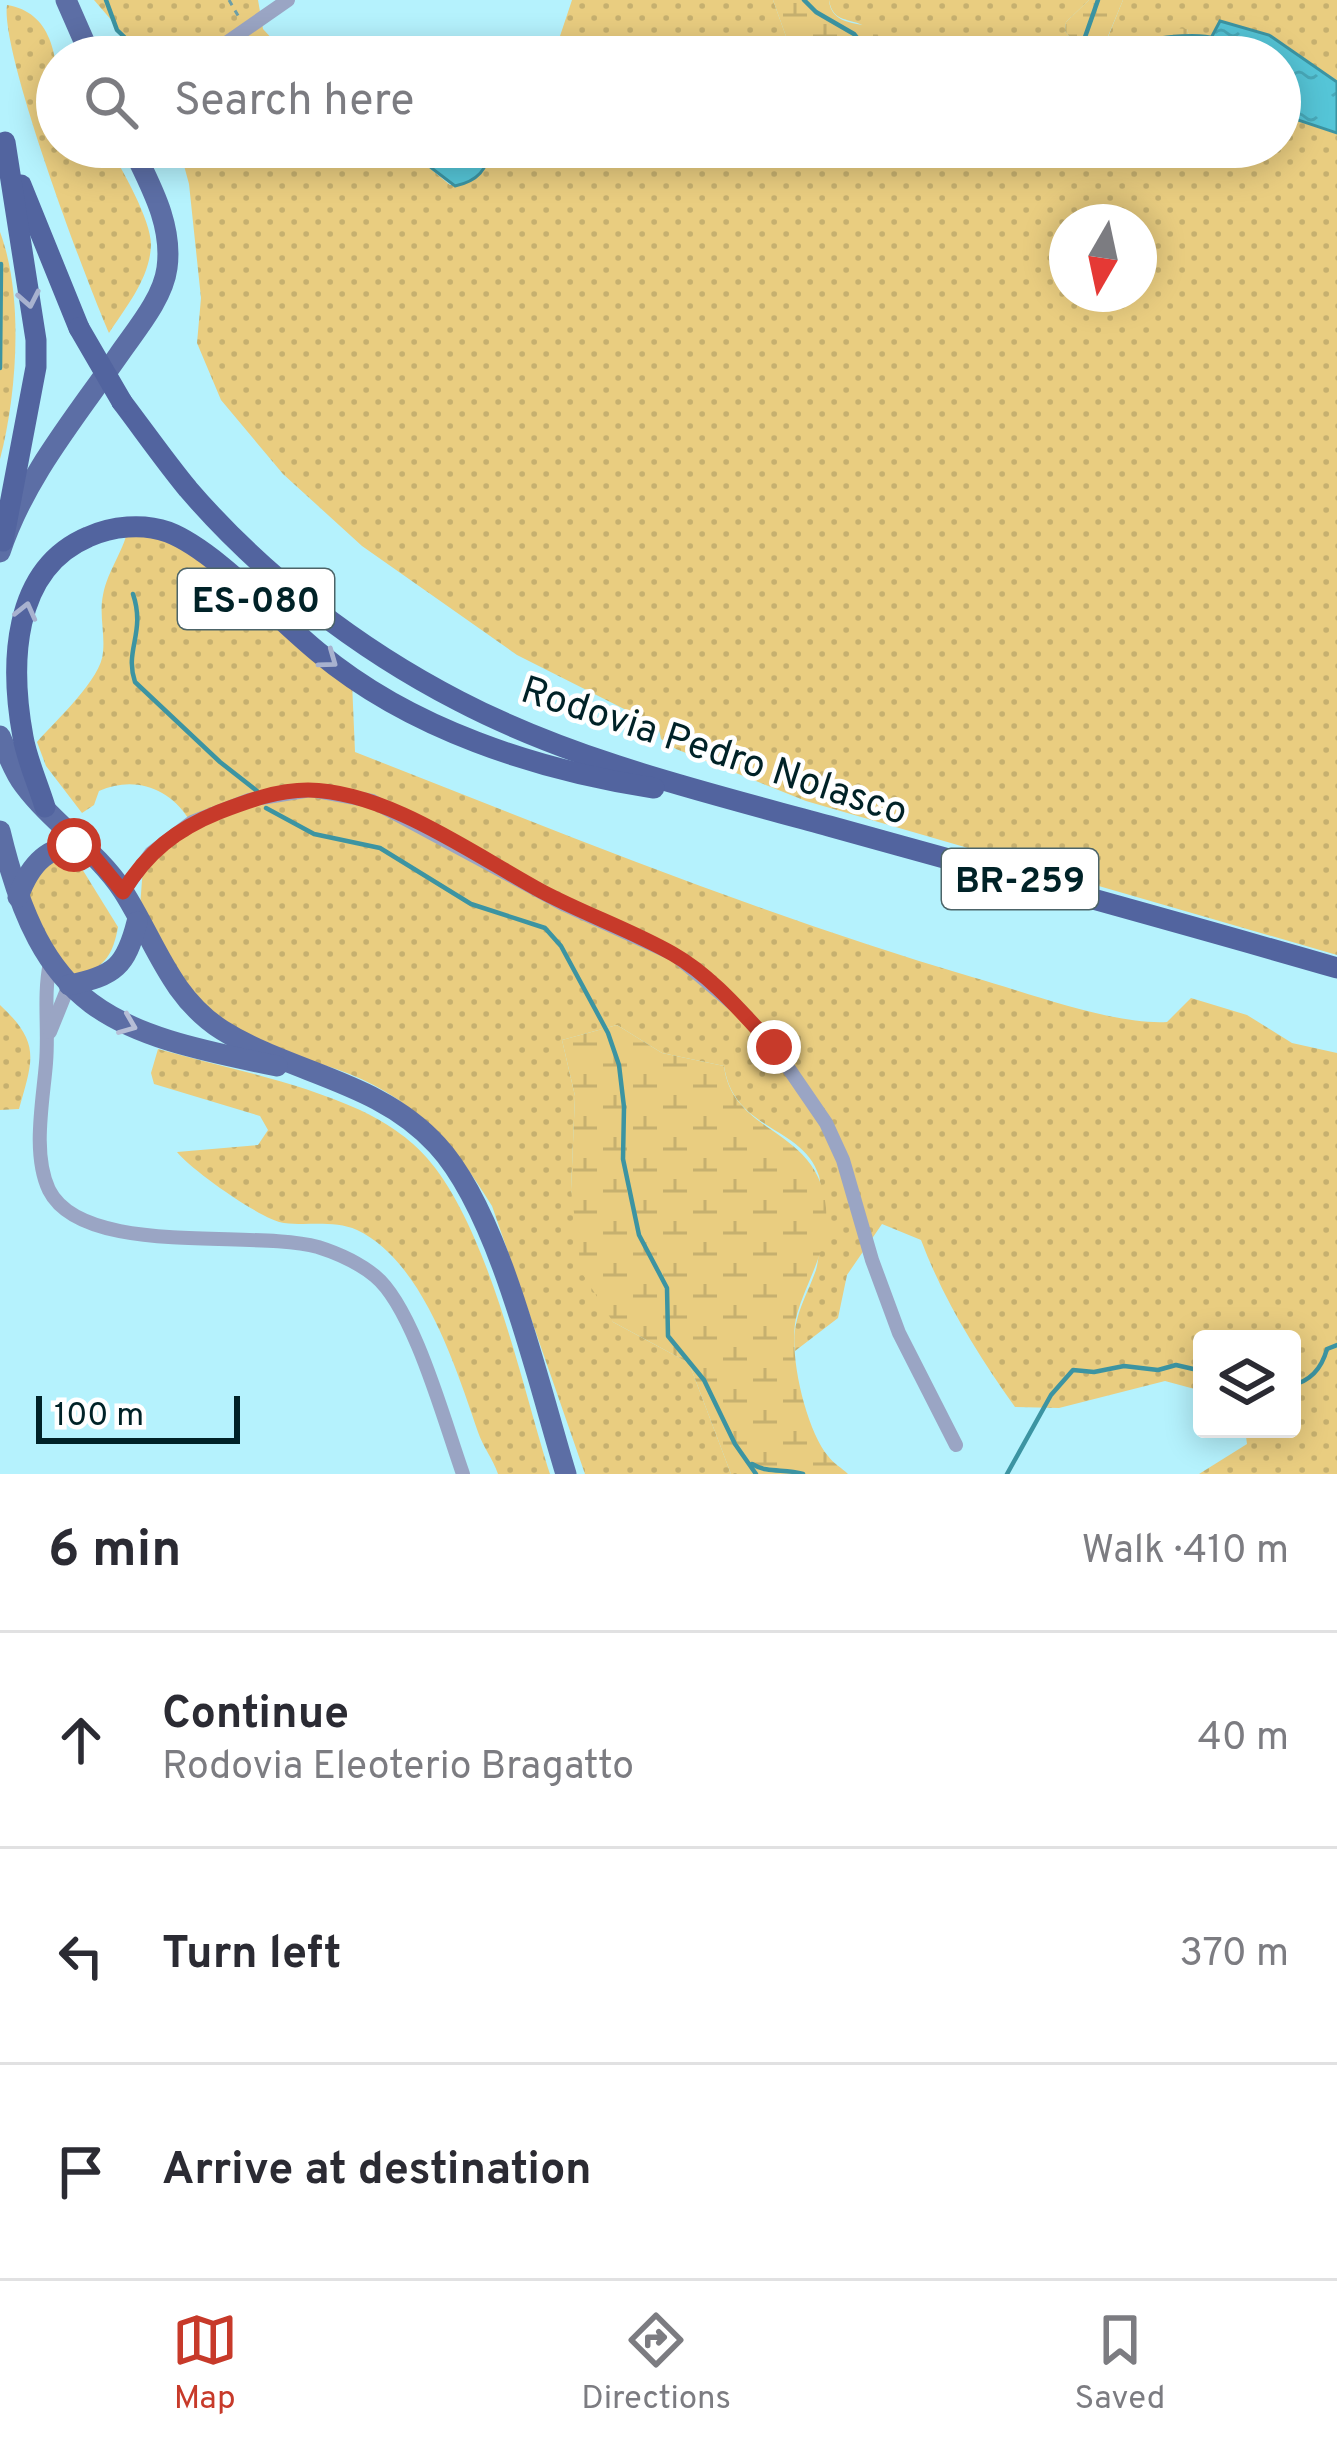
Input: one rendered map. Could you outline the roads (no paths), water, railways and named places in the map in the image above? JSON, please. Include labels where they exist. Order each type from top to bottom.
[{"type":"highway","name":"Rodovia Pedro Nolasco","points":[[3,132],[79,328],[122,402],[188,488],[290,589],[460,702],[558,744],[702,791],[1337,968]]},
{"type":"highway","points":[[2,547],[36,367],[36,340],[3,132]]},
{"type":"highway","name":"ES-080","points":[[45,807],[23,742],[18,704],[23,613],[30,592],[57,555],[82,539],[122,527],[167,532],[193,545],[322,656],[382,697],[433,722],[571,771],[702,791]]},
{"type":"main road","points":[[46,0],[69,7],[82,36]]},
{"type":"main road","points":[[2,547],[29,484],[164,282],[168,250],[162,210],[142,168]]},
{"type":"main road","name":"ES-080","points":[[0,736],[23,784],[123,892],[190,1005],[247,1043],[366,1091],[439,1146],[470,1190],[520,1322],[566,1474]]},
{"type":"main road","name":"ES-080","points":[[0,832],[9,896],[50,963],[94,1009],[121,1024],[209,1051],[331,1077]]},
{"type":"main road","points":[[9,896],[38,860],[60,848],[86,847]]},
{"type":"main road","points":[[69,985],[115,969],[130,950],[137,922]]},
{"type":"street","points":[[239,36],[288,0]]},
{"type":"street","points":[[123,892],[151,853],[192,823],[249,800],[311,790],[372,801],[566,904],[675,955],[774,1047],[826,1123],[843,1160],[892,1318],[925,1392],[956,1445]]},
{"type":"street","points":[[50,963],[41,1136],[45,1176],[62,1208],[81,1220],[114,1230],[315,1246],[357,1264],[391,1292],[463,1474]]},
{"type":"street","points":[[48,1037],[69,985]]},
{"type":"water","points":[[1220,21],[1270,36],[1212,36]]},
{"type":"water","points":[[1301,57],[1337,82],[1337,133],[1301,121]]},
{"type":"water","points":[[431,168],[483,168],[470,181],[455,186]]},
{"type":"waterway","points":[[106,0],[123,36]]},
{"type":"waterway","points":[[804,0],[856,36]]},
{"type":"waterway","points":[[1085,36],[1098,0]]},
{"type":"waterway","points":[[0,368],[1,264]]},
{"type":"waterway","points":[[133,594],[135,682],[257,791]]},
{"type":"waterway","points":[[266,808],[314,834],[380,848],[471,904],[545,928],[561,946],[608,1033],[619,1065],[623,1159],[639,1235],[667,1288],[668,1336],[704,1380],[735,1444],[756,1474]]},
{"type":"waterway","points":[[1301,1382],[1319,1367],[1327,1349],[1337,1345]]},
{"type":"waterway","points":[[1007,1474],[1051,1395],[1073,1370],[1094,1372],[1124,1366],[1158,1370],[1176,1365],[1193,1369]]},
{"type":"waterway","points":[[752,1464],[803,1474]]}]
